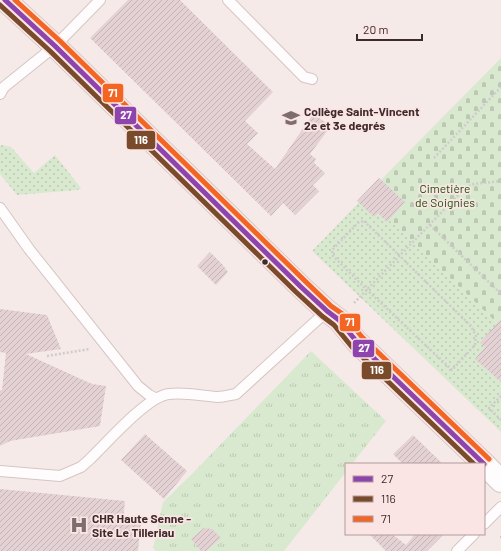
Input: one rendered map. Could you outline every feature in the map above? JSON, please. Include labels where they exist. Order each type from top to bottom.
[{"type":"street","points":[[4,6],[54,46],[483,463]]},
{"type":"street","points":[[485,465],[501,481]]},
{"type":"lane","points":[[1,90],[54,46],[100,0]]},
{"type":"lane","points":[[228,0],[304,77],[312,79]]},
{"type":"lane","points":[[0,208],[29,249],[138,386],[155,398]]},
{"type":"lane","points":[[0,471],[60,476],[71,472],[81,467],[89,460],[142,408],[155,398],[167,394],[220,397],[236,394],[333,316]]},
{"type":"lane","points":[[485,523],[501,507]]},
{"type":"lane","points":[[457,551],[473,535]]},
{"type":"path","points":[[434,158],[501,87]]},
{"type":"path","points":[[333,316],[367,290],[466,187],[474,184],[501,180]]},
{"type":"path","points":[[364,221],[400,256],[471,326],[476,336],[475,345],[452,370],[367,290],[333,256],[332,250],[359,222],[364,221]]},
{"type":"path","points":[[430,225],[501,294]]},
{"type":"path","points":[[47,356],[107,347]]},
{"type":"path","points":[[501,396],[489,408],[501,420]]},
{"type":"green space","name":"Cimetière de Soignies","points":[[501,58],[501,327],[384,215],[380,216],[362,199]]},
{"type":"green space","points":[[0,146],[11,147],[34,173],[55,155],[81,188],[78,190],[17,195],[0,174]]},
{"type":"green space","points":[[362,199],[380,216],[384,215],[501,327],[501,432],[312,251]]},
{"type":"green space","points":[[311,351],[386,421],[353,463],[345,463],[345,473],[284,551],[156,551],[153,548],[163,502]]},
{"type":"building","points":[[128,0],[180,0],[273,92],[245,121],[258,133],[247,144],[275,169],[313,114],[331,126],[310,154],[316,159],[314,163],[325,173],[313,185],[319,191],[295,215],[283,203],[271,216],[90,38]]},
{"type":"building","points":[[379,178],[405,202],[387,222],[378,213],[374,217],[357,201]]},
{"type":"building","points":[[210,252],[228,272],[216,285],[197,266]]},
{"type":"building","points":[[0,309],[47,315],[61,349],[26,354],[92,384],[106,386],[100,426],[10,441],[0,446],[0,390],[2,390],[6,353],[0,352]]},
{"type":"building","points":[[501,319],[501,382],[475,359],[485,347],[480,343]]},
{"type":"building","points":[[145,434],[187,471],[164,499],[121,460]]},
{"type":"building","points":[[413,435],[442,463],[402,463],[393,454]]},
{"type":"building","name":"CHR Haute Senne - Site Le Tilleriau","points":[[0,489],[125,501],[123,521],[141,522],[138,551],[0,551]]},
{"type":"building","points":[[204,528],[212,529],[221,538],[206,551],[201,551],[191,539]]},
{"type":"building","points":[[370,535],[393,535],[406,545],[414,535],[443,535],[427,551],[386,551]]},
{"type":"transit line","name":"27","points":[[5,0],[55,46],[301,287],[339,320],[357,342],[483,463]]},
{"type":"transit line","name":"71","points":[[15,0],[60,41],[331,306],[344,315],[362,337],[489,459]]},
{"type":"transit line","name":"116","points":[[0,5],[50,51],[296,292],[334,325],[352,347],[473,463]]},
{"type":"place","name":"Collège Saint-Vincent 2e et 3e degrés","points":[[291,118]]},
{"type":"place","name":"CHR Haute Senne - Site Le Tilleriau","points":[[79,525]]}]
